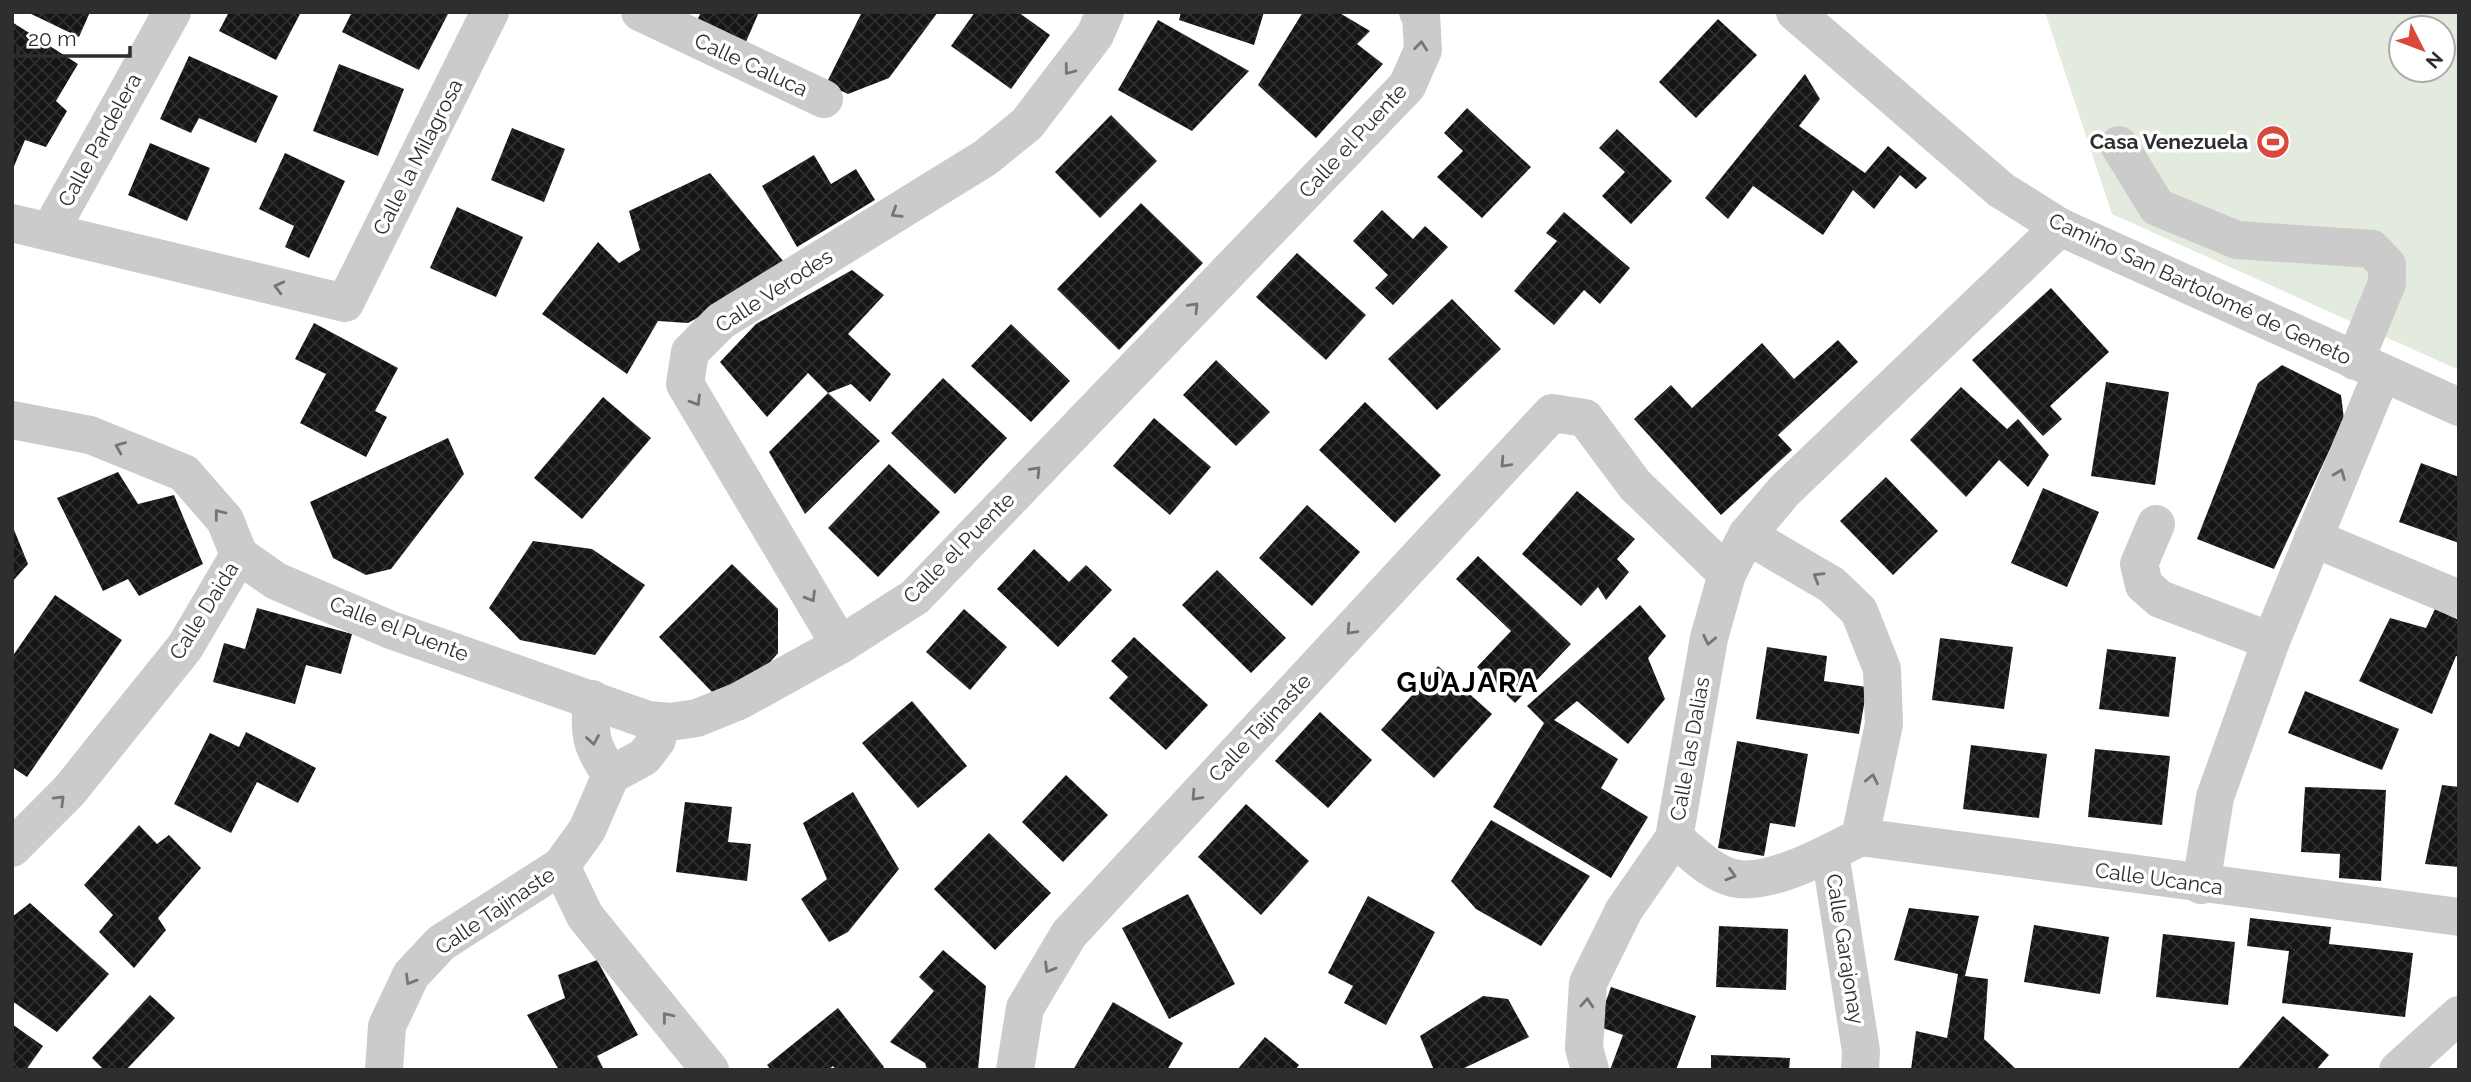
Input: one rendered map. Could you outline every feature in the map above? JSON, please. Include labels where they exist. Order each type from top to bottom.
[{"type":"street","name":"Calle Pardelera","points":[[50,232],[172,12]]},
{"type":"street","name":"Calle la Milagrosa","points":[[50,232],[345,303],[490,12]]},
{"type":"street","name":"Calle Caluca","points":[[640,12],[824,99]]},
{"type":"street","name":"Calle Verodes","points":[[840,645],[685,384],[691,352],[721,321],[985,158],[1027,124],[1095,35],[1105,12]]},
{"type":"street","name":"Calle el Puente","points":[[239,555],[276,581],[391,630],[623,712],[660,721],[697,718],[739,701],[840,645],[915,597],[1407,86],[1423,50],[1421,15],[1418,12]]},
{"type":"street","name":"Camino San Bartolomé de Geneto","points":[[1795,12],[2001,190],[2060,227],[2459,407]]},
{"type":"street","points":[[2119,145],[2157,207],[2237,240],[2372,249],[2386,265],[2387,283],[2368,367],[2314,538],[2271,642],[2215,797],[2201,885]]},
{"type":"street","points":[[12,223],[50,232]]},
{"type":"street","name":"Calle las Dalias","points":[[1591,1070],[1584,1048],[1588,984],[1625,910],[1674,838],[1709,638],[1727,574],[1747,535],[1784,491],[2060,227]]},
{"type":"street","name":"Calle Tajinaste","points":[[1015,1070],[1025,1008],[1069,934],[1552,412],[1585,418],[1635,485],[1727,574]]},
{"type":"street","name":"Calle Daida","points":[[12,420],[90,435],[184,473],[225,520],[239,555],[185,647],[69,791],[12,848]]},
{"type":"street","points":[[2156,524],[2139,564],[2144,585],[2160,599],[2271,642]]},
{"type":"street","name":"Calle Garajonay","points":[[1747,535],[1832,585],[1859,611],[1882,669],[1884,724],[1845,845],[1861,1051],[1860,1070]]},
{"type":"street","points":[[2314,538],[2459,599]]},
{"type":"street","points":[[592,699],[590,723],[594,750],[611,775]]},
{"type":"street","points":[[561,866],[587,830],[611,775],[644,757],[657,740],[660,721]]},
{"type":"street","name":"Calle Ucanca","points":[[1674,838],[1711,867],[1732,878],[1764,878],[1845,845],[2459,917]]},
{"type":"street","name":"Calle Tajinaste","points":[[384,1070],[387,1026],[411,975],[440,943],[561,866],[585,916],[710,1070]]},
{"type":"street","points":[[2398,1070],[2459,1015]]},
{"type":"shaded area","name":"Casa Venezuela","points":[[2045,12],[2459,12],[2459,370],[2112,214]]},
{"type":"building","points":[[27,12],[90,12],[79,37]]},
{"type":"building","points":[[229,12],[301,12],[276,60],[219,31]]},
{"type":"building","points":[[352,12],[449,12],[419,70],[342,32]]},
{"type":"building","points":[[701,12],[759,12],[745,44],[696,23]]},
{"type":"building","points":[[862,12],[938,12],[889,78],[848,94],[826,84]]},
{"type":"building","points":[[975,12],[1018,12],[1050,35],[1011,89],[951,46]]},
{"type":"building","points":[[1181,12],[1264,12],[1254,45],[1179,20]]},
{"type":"building","points":[[1303,12],[1338,12],[1370,31],[1357,44],[1383,64],[1316,138],[1258,85]]},
{"type":"building","points":[[1718,19],[1757,55],[1696,118],[1659,82]]},
{"type":"building","points":[[1158,20],[1249,71],[1192,131],[1118,90]]},
{"type":"building","points":[[12,22],[78,64],[56,101],[67,111],[46,147],[25,140],[12,171]]},
{"type":"building","points":[[189,56],[278,96],[256,143],[199,118],[191,133],[160,119]]},
{"type":"building","points":[[339,64],[404,89],[378,156],[313,131]]},
{"type":"building","points":[[1805,74],[1820,99],[1799,126],[1865,173],[1888,146],[1927,178],[1916,189],[1900,175],[1874,209],[1853,190],[1823,235],[1753,186],[1728,219],[1705,198]]},
{"type":"building","points":[[1467,108],[1531,167],[1482,218],[1437,177],[1463,151],[1444,133]]},
{"type":"building","points":[[1111,115],[1157,161],[1100,218],[1055,172]]},
{"type":"building","points":[[512,128],[565,149],[544,202],[491,180]]},
{"type":"building","points":[[1617,129],[1672,181],[1631,224],[1602,196],[1625,172],[1599,148]]},
{"type":"building","points":[[150,143],[210,168],[187,221],[128,195]]},
{"type":"building","points":[[285,153],[345,181],[309,258],[285,247],[294,226],[259,209]]},
{"type":"building","points":[[814,155],[831,184],[856,169],[875,200],[797,247],[762,186]]},
{"type":"building","points":[[710,173],[789,268],[688,323],[658,321],[627,374],[542,314],[598,242],[619,263],[640,250],[629,211]]},
{"type":"building","points":[[1141,203],[1203,263],[1119,350],[1057,289]]},
{"type":"building","points":[[457,207],[523,237],[496,297],[430,268]]},
{"type":"building","points":[[1382,210],[1413,239],[1425,226],[1448,247],[1393,305],[1375,288],[1388,275],[1353,241]]},
{"type":"building","points":[[1564,212],[1630,268],[1600,304],[1584,290],[1554,325],[1514,291],[1557,241],[1546,233]]},
{"type":"building","points":[[1297,253],[1366,315],[1326,360],[1256,297]]},
{"type":"building","points":[[852,270],[884,295],[848,334],[891,374],[870,402],[851,384],[828,393],[808,373],[767,417],[720,362],[756,324]]},
{"type":"building","points":[[2051,288],[2109,352],[2050,406],[2062,419],[2043,436],[1972,360]]},
{"type":"building","points":[[1452,299],[1501,349],[1437,410],[1388,359]]},
{"type":"building","points":[[314,323],[398,368],[375,411],[387,417],[366,457],[300,423],[326,374],[295,359]]},
{"type":"building","points":[[1011,324],[1070,381],[1031,422],[971,366]]},
{"type":"building","points":[[1838,340],[1858,362],[1778,435],[1792,450],[1721,515],[1634,419],[1671,385],[1692,408],[1762,343],[1794,379]]},
{"type":"building","points":[[1216,360],[1270,412],[1236,446],[1183,395]]},
{"type":"building","points":[[2282,365],[2341,395],[2344,419],[2274,569],[2197,539],[2258,383]]},
{"type":"building","points":[[943,378],[1007,438],[955,494],[891,433]]},
{"type":"building","points":[[2106,382],[2169,392],[2155,485],[2091,476]]},
{"type":"building","points":[[1961,387],[2007,429],[2018,419],[2049,455],[2028,487],[1999,460],[1966,497],[1910,440]]},
{"type":"building","points":[[828,393],[880,441],[805,514],[769,452]]},
{"type":"building","points":[[603,397],[651,438],[582,519],[534,478]]},
{"type":"building","points":[[1365,402],[1441,475],[1395,523],[1319,450]]},
{"type":"building","points":[[1154,418],[1211,467],[1170,515],[1113,466]]},
{"type":"building","points":[[448,438],[464,474],[391,569],[366,575],[333,558],[310,502]]},
{"type":"building","points":[[2421,463],[2459,477],[2459,543],[2399,522]]},
{"type":"building","points":[[889,464],[940,512],[878,577],[828,528]]},
{"type":"building","points":[[118,472],[138,504],[174,495],[203,564],[139,596],[128,579],[103,591],[57,498]]},
{"type":"building","points":[[1886,477],[1938,531],[1893,575],[1840,521]]},
{"type":"building","points":[[2043,488],[2099,512],[2067,587],[2011,563]]},
{"type":"building","points":[[1577,491],[1635,539],[1617,559],[1629,572],[1606,600],[1598,587],[1581,606],[1522,554]]},
{"type":"building","points":[[1307,505],[1360,552],[1312,606],[1259,558]]},
{"type":"building","points":[[12,525],[28,564],[12,582]]},
{"type":"building","points":[[533,541],[592,549],[645,585],[595,655],[520,640],[489,608]]},
{"type":"building","points":[[1034,549],[1069,582],[1086,565],[1112,590],[1058,647],[997,589]]},
{"type":"building","points":[[1478,556],[1571,644],[1515,703],[1477,667],[1511,631],[1456,579]]},
{"type":"building","points":[[732,564],[778,609],[778,653],[755,680],[712,692],[659,637]]},
{"type":"building","points":[[1217,570],[1286,638],[1251,673],[1182,605]]},
{"type":"building","points":[[55,595],[122,640],[27,777],[12,767],[12,657]]},
{"type":"building","points":[[1640,605],[1666,636],[1648,658],[1665,699],[1628,744],[1577,701],[1554,720],[1618,759],[1601,788],[1648,817],[1611,878],[1493,807],[1544,723],[1527,706]]},
{"type":"building","points":[[257,608],[352,634],[341,674],[306,665],[295,704],[213,682],[224,643],[245,649]]},
{"type":"building","points":[[964,609],[1007,647],[970,690],[926,652]]},
{"type":"building","points":[[2435,609],[2459,620],[2459,657],[2456,656],[2432,714],[2359,681],[2390,618],[2426,628]]},
{"type":"building","points":[[1134,637],[1208,705],[1166,750],[1109,698],[1128,677],[1111,661]]},
{"type":"building","points":[[1940,638],[2013,647],[2004,709],[1932,700]]},
{"type":"building","points":[[1767,647],[1827,656],[1824,681],[1867,687],[1859,734],[1756,719]]},
{"type":"building","points":[[2107,649],[2176,657],[2169,717],[2099,709]]},
{"type":"building","points":[[1438,666],[1492,714],[1434,778],[1381,730]]},
{"type":"building","points":[[2305,691],[2399,729],[2382,770],[2288,733]]},
{"type":"building","points":[[912,701],[967,766],[918,808],[862,743]]},
{"type":"building","points":[[1320,712],[1372,760],[1328,808],[1275,761]]},
{"type":"building","points":[[246,732],[316,768],[298,803],[257,782],[231,833],[174,804],[210,733],[239,747]]},
{"type":"building","points":[[1737,741],[1808,754],[1795,827],[1770,823],[1764,856],[1718,848]]},
{"type":"building","points":[[1971,745],[2047,754],[2039,818],[1963,809]]},
{"type":"building","points":[[2095,749],[2170,756],[2162,825],[2088,817]]},
{"type":"building","points":[[1066,775],[1108,815],[1063,862],[1022,822]]},
{"type":"building","points":[[2442,785],[2459,787],[2459,867],[2425,864]]},
{"type":"building","points":[[2305,787],[2386,790],[2381,881],[2339,878],[2340,854],[2301,852]]},
{"type":"building","points":[[853,792],[899,869],[848,932],[829,942],[801,899],[827,879],[803,823]]},
{"type":"building","points":[[685,802],[732,807],[728,842],[751,844],[747,881],[676,872]]},
{"type":"building","points":[[1246,804],[1309,861],[1261,915],[1198,857]]},
{"type":"building","points":[[1491,820],[1590,876],[1541,946],[1476,909],[1451,881]]},
{"type":"building","points":[[139,825],[157,844],[169,835],[201,868],[158,918],[166,930],[134,968],[99,932],[113,915],[84,885]]},
{"type":"building","points":[[989,833],[1051,893],[995,950],[934,889]]},
{"type":"building","points":[[1188,894],[1235,984],[1169,1019],[1122,928]]},
{"type":"building","points":[[1368,896],[1435,932],[1386,1025],[1344,1003],[1353,986],[1328,973]]},
{"type":"building","points":[[30,903],[109,974],[57,1032],[12,1001],[12,917]]},
{"type":"building","points":[[1909,908],[1979,916],[1965,976],[1988,979],[1984,1039],[2017,1070],[1911,1070],[1916,1031],[1947,1038],[1958,974],[1894,960]]},
{"type":"building","points":[[2250,918],[2331,927],[2329,944],[2413,953],[2405,1017],[2282,1003],[2289,951],[2247,946]]},
{"type":"building","points":[[2034,925],[2109,937],[2100,994],[2024,982]]},
{"type":"building","points":[[1719,926],[1788,929],[1786,990],[1716,987]]},
{"type":"building","points":[[2163,934],[2235,942],[2228,1005],[2156,997]]},
{"type":"building","points":[[943,950],[986,986],[978,1070],[927,1070],[925,1063],[890,1042],[934,991],[919,977]]},
{"type":"building","points":[[597,960],[638,1035],[597,1056],[604,1070],[559,1070],[527,1015],[565,998],[558,975]]},
{"type":"building","points":[[1611,987],[1696,1016],[1676,1070],[1610,1070],[1623,1035],[1597,1026]]},
{"type":"building","points":[[150,995],[175,1018],[126,1070],[104,1070],[92,1058]]},
{"type":"building","points":[[1483,996],[1508,999],[1529,1037],[1460,1070],[1434,1070],[1420,1036]]},
{"type":"building","points":[[1113,1002],[1183,1043],[1167,1070],[1073,1070]]},
{"type":"building","points":[[838,1008],[884,1067],[881,1070],[836,1070],[833,1066],[828,1070],[771,1070],[767,1065]]},
{"type":"building","points":[[2283,1016],[2329,1055],[2316,1070],[2237,1070]]},
{"type":"building","points":[[12,1024],[43,1046],[26,1070],[12,1070]]},
{"type":"building","points":[[1265,1037],[1299,1065],[1295,1070],[1237,1070]]},
{"type":"building","points":[[1711,1055],[1790,1058],[1789,1070],[1711,1070]]},
{"type":"place","name":"Casa Venezuela","points":[[2273,142]]},
{"type":"district","name":"GUAJARA","points":[[1468,682]]}]
